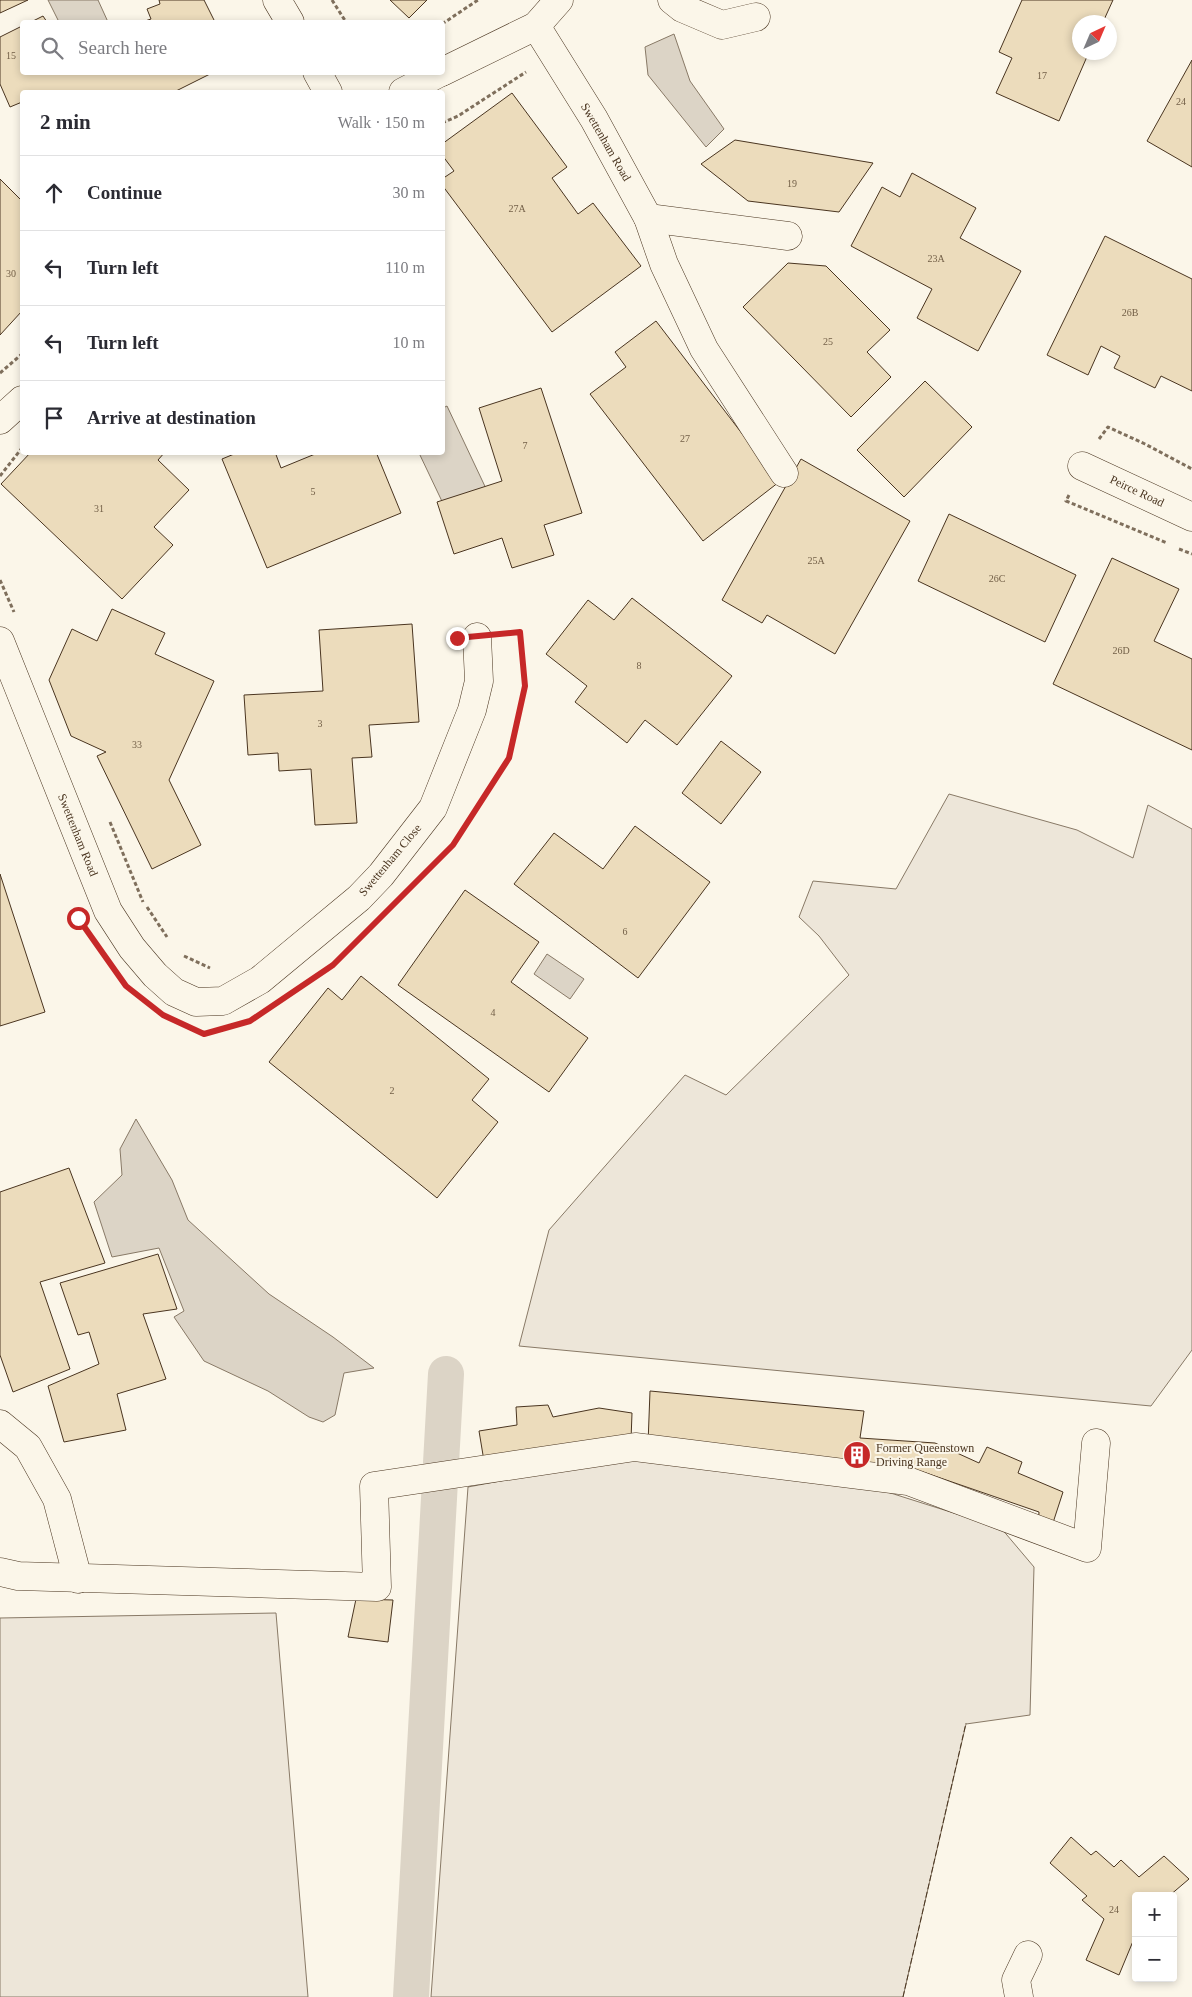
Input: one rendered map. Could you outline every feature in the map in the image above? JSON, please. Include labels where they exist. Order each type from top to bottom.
[{"type":"street","points":[[277,0],[289,20]]},
{"type":"street","points":[[445,71],[536,26],[559,0]]},
{"type":"street","points":[[672,0],[682,8],[722,24],[756,17]]},
{"type":"street","name":"Swettenham Road","points":[[536,26],[594,119],[648,218],[664,264],[704,349],[784,473]]},
{"type":"street","points":[[319,75],[327,90]]},
{"type":"street","points":[[406,90],[436,75]]},
{"type":"street","points":[[648,218],[788,236]]},
{"type":"street","points":[[0,420],[20,402]]},
{"type":"street","name":"Peirce Road","points":[[1082,466],[1192,517]]},
{"type":"street","name":"Swettenham Close","points":[[196,1002],[223,1001],[260,980],[359,898],[381,875],[433,808],[472,710],[479,681],[477,637]]},
{"type":"street","name":"Swettenham Road","points":[[0,641],[108,911],[132,948],[155,975],[174,992],[196,1002]]},
{"type":"street","points":[[0,1424],[28,1447],[57,1499],[78,1579]]},
{"type":"street","points":[[0,1572],[18,1576],[78,1579],[377,1588],[374,1486],[635,1446],[908,1481],[1087,1548],[1096,1443]]},
{"type":"street","points":[[1018,1997],[1016,1980],[1028,1955]]},
{"type":"path","points":[[332,0],[345,20]]},
{"type":"path","points":[[445,22],[478,0]]},
{"type":"path","points":[[0,373],[20,356]]},
{"type":"path","points":[[1082,466],[1108,427],[1192,469]]},
{"type":"path","points":[[0,476],[20,451]]},
{"type":"path","points":[[0,580],[17,620]]},
{"type":"path","points":[[425,873],[453,845],[509,758],[525,686],[520,632],[477,637]]},
{"type":"path","points":[[106,814],[142,901],[169,938]]},
{"type":"path","points":[[179,954],[218,972]]},
{"type":"shaded area","points":[[48,0],[98,0],[107,20],[58,20]]},
{"type":"shaded area","points":[[674,34],[690,81],[724,129],[706,147],[648,75],[645,47]]},
{"type":"shaded area","points":[[447,406],[490,497],[449,516],[420,455],[445,455],[445,407]]},
{"type":"shaded area","points":[[949,794],[1077,830],[1133,858],[1148,805],[1192,829],[1192,1350],[1151,1406],[519,1346],[549,1230],[685,1075],[726,1095],[849,975],[819,936],[799,917],[813,881],[896,889]]},
{"type":"shaded area","points":[[547,954],[584,979],[570,999],[534,974]]},
{"type":"shaded area","points":[[136,1119],[172,1180],[188,1220],[269,1294],[333,1337],[374,1368],[344,1373],[335,1415],[323,1422],[309,1417],[268,1391],[204,1361],[174,1317],[184,1311],[159,1248],[112,1257],[94,1202],[122,1175],[120,1149]]},
{"type":"shaded area","points":[[624,1458],[859,1483],[1001,1528],[1034,1567],[1030,1715],[966,1724],[903,1997],[431,1997],[468,1487]]},
{"type":"shaded area","points":[[276,1613],[308,1997],[0,1997],[0,1618]]},
{"type":"building","points":[[0,0],[28,0],[0,13]]},
{"type":"building","points":[[159,0],[204,0],[214,20],[148,20],[151,19],[147,9],[160,4]]},
{"type":"building","points":[[390,0],[427,0],[409,18]]},
{"type":"building","points":[[1022,0],[1113,0],[1106,15],[1072,15],[1072,60],[1086,60],[1059,121],[996,93],[1012,58],[999,52]]},
{"type":"building","points":[[43,16],[46,20],[35,20]]},
{"type":"building","points":[[20,27],[20,75],[208,75],[178,90],[20,90],[20,103],[10,107],[0,84],[0,37]]},
{"type":"building","points":[[1192,60],[1192,167],[1147,141]]},
{"type":"building","points":[[512,93],[567,167],[552,178],[578,214],[593,203],[641,266],[552,332],[445,189],[445,177],[454,171],[445,159],[445,142]]},
{"type":"building","points":[[735,140],[873,163],[839,212],[748,201],[701,164]]},
{"type":"building","points":[[912,173],[976,208],[960,238],[1021,271],[978,351],[917,318],[932,289],[851,246],[882,187],[900,197]]},
{"type":"building","points":[[0,179],[20,199],[20,313],[0,335]]},
{"type":"building","points":[[1105,236],[1192,279],[1192,391],[1161,376],[1155,388],[1114,368],[1120,356],[1101,346],[1088,375],[1047,355]]},
{"type":"building","points":[[788,263],[826,266],[890,330],[867,352],[891,377],[851,417],[743,307]]},
{"type":"building","points":[[656,321],[779,482],[703,541],[590,394],[626,367],[615,352]]},
{"type":"building","points":[[925,381],[972,427],[904,497],[857,450]]},
{"type":"building","points":[[541,388],[582,513],[544,525],[554,555],[512,568],[502,538],[454,554],[437,502],[502,481],[479,408]]},
{"type":"building","points":[[28,455],[162,455],[158,460],[189,490],[154,527],[173,545],[122,599],[1,484]]},
{"type":"building","points":[[232,455],[276,455],[281,468],[313,455],[377,455],[401,513],[267,568],[222,459]]},
{"type":"building","points":[[801,459],[910,521],[835,654],[767,615],[762,623],[722,600]]},
{"type":"building","points":[[949,514],[1076,575],[1045,642],[918,581]]},
{"type":"building","points":[[1112,558],[1179,589],[1154,641],[1192,659],[1192,750],[1053,684]]},
{"type":"building","points":[[632,598],[732,676],[677,745],[645,720],[627,743],[575,702],[587,686],[546,654],[588,600],[614,620]]},
{"type":"building","points":[[112,609],[165,633],[155,654],[214,681],[169,780],[201,845],[152,869],[97,756],[106,752],[71,736],[49,680],[72,629],[97,641]]},
{"type":"building","points":[[412,624],[419,722],[369,725],[372,757],[352,758],[357,823],[315,825],[311,769],[279,771],[278,753],[248,755],[244,695],[323,691],[319,630]]},
{"type":"building","points":[[721,741],[761,772],[721,824],[682,793]]},
{"type":"building","points":[[635,826],[710,882],[638,978],[514,884],[554,833],[603,869]]},
{"type":"building","points":[[0,874],[45,1012],[0,1026]]},
{"type":"building","points":[[465,890],[539,942],[511,982],[588,1038],[549,1092],[398,985]]},
{"type":"building","points":[[361,976],[489,1079],[472,1100],[498,1122],[437,1198],[269,1062],[328,988],[342,1000]]},
{"type":"building","points":[[69,1168],[105,1263],[40,1282],[70,1369],[13,1392],[0,1355],[0,1192]]},
{"type":"building","points":[[158,1254],[177,1309],[143,1314],[166,1379],[117,1394],[126,1430],[64,1442],[48,1386],[99,1364],[89,1332],[78,1335],[60,1283]]},
{"type":"building","name":"Former Queenstown Driving Range","points":[[650,1391],[864,1411],[860,1438],[935,1443],[979,1463],[987,1447],[1022,1462],[1018,1473],[1063,1492],[1050,1532],[1038,1529],[1039,1512],[923,1472],[648,1444]]},
{"type":"building","points":[[548,1405],[553,1417],[599,1408],[632,1413],[631,1440],[598,1439],[484,1461],[479,1431],[517,1425],[516,1407]]},
{"type":"building","points":[[356,1599],[393,1600],[388,1642],[348,1637]]},
{"type":"building","points":[[1071,1837],[1091,1855],[1096,1851],[1114,1867],[1121,1860],[1139,1877],[1164,1856],[1189,1879],[1174,1892],[1132,1892],[1132,1944],[1119,1975],[1086,1960],[1104,1919],[1082,1900],[1087,1896],[1050,1863]]},
{"type":"waterway","points":[[411,1997],[446,1374]]},
{"type":"fence","points":[[903,1997],[966,1723]]},
{"type":"place","name":"Former Queenstown Driving Range","points":[[857,1455]]},
{"type":"route","points":[[78,918],[126,986],[163,1015],[204,1034],[250,1021],[333,965],[453,845],[509,758],[525,686],[520,632],[457,638]]}]
